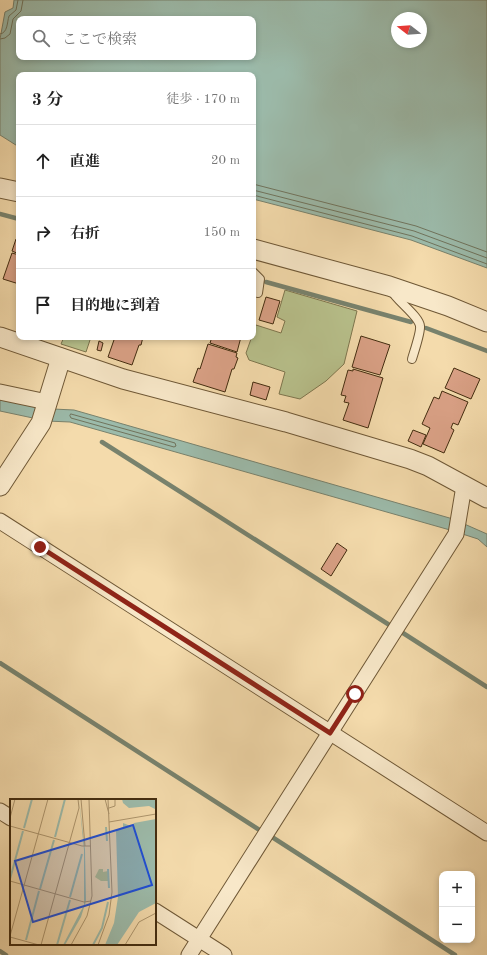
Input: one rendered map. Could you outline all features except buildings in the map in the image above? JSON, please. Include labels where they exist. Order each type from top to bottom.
[{"type":"street","points":[[0,188],[16,191]]},
{"type":"street","points":[[256,250],[389,286],[480,319]]},
{"type":"street","points":[[0,337],[123,379],[286,422],[410,459],[428,466],[487,498]]},
{"type":"street","points":[[0,486],[45,410],[61,358]]},
{"type":"street","points":[[0,392],[45,410]]},
{"type":"street","points":[[189,955],[330,733],[457,527],[464,486]]},
{"type":"street","points":[[0,521],[487,833]]},
{"type":"street","points":[[0,811],[10,817]]},
{"type":"street","points":[[156,912],[224,955]]},
{"type":"lane","points":[[256,275],[260,279],[258,293]]},
{"type":"lane","points":[[389,286],[395,297],[418,319],[421,326],[412,359]]},
{"type":"lane","points":[[480,319],[487,332]]},
{"type":"green space","points":[[285,290],[357,311],[344,364],[326,381],[300,399],[279,394],[285,372],[249,360],[246,353],[251,340],[256,340],[256,325],[281,333],[285,321],[277,317]]},
{"type":"green space","points":[[63,340],[90,340],[86,352],[61,344]]},
{"type":"water","points":[[14,0],[487,0],[487,268],[411,240],[256,200],[256,72],[16,72],[16,145],[0,135],[0,39],[5,12],[13,8]]},
{"type":"water","points":[[0,397],[53,409],[74,410],[453,519],[487,534],[487,547],[478,539],[450,530],[70,422],[47,421],[0,411]]},
{"type":"waterway","points":[[0,214],[16,218]]},
{"type":"waterway","points":[[266,282],[411,322]]},
{"type":"waterway","points":[[426,328],[487,351]]},
{"type":"waterway","points":[[102,442],[391,626]]},
{"type":"waterway","points":[[403,633],[487,687]]},
{"type":"waterway","points":[[0,663],[261,831]]},
{"type":"waterway","points":[[272,837],[455,955]]},
{"type":"waterway","points":[[0,951],[6,955]]},
{"type":"route","points":[[40,547],[330,733],[355,694]]}]
